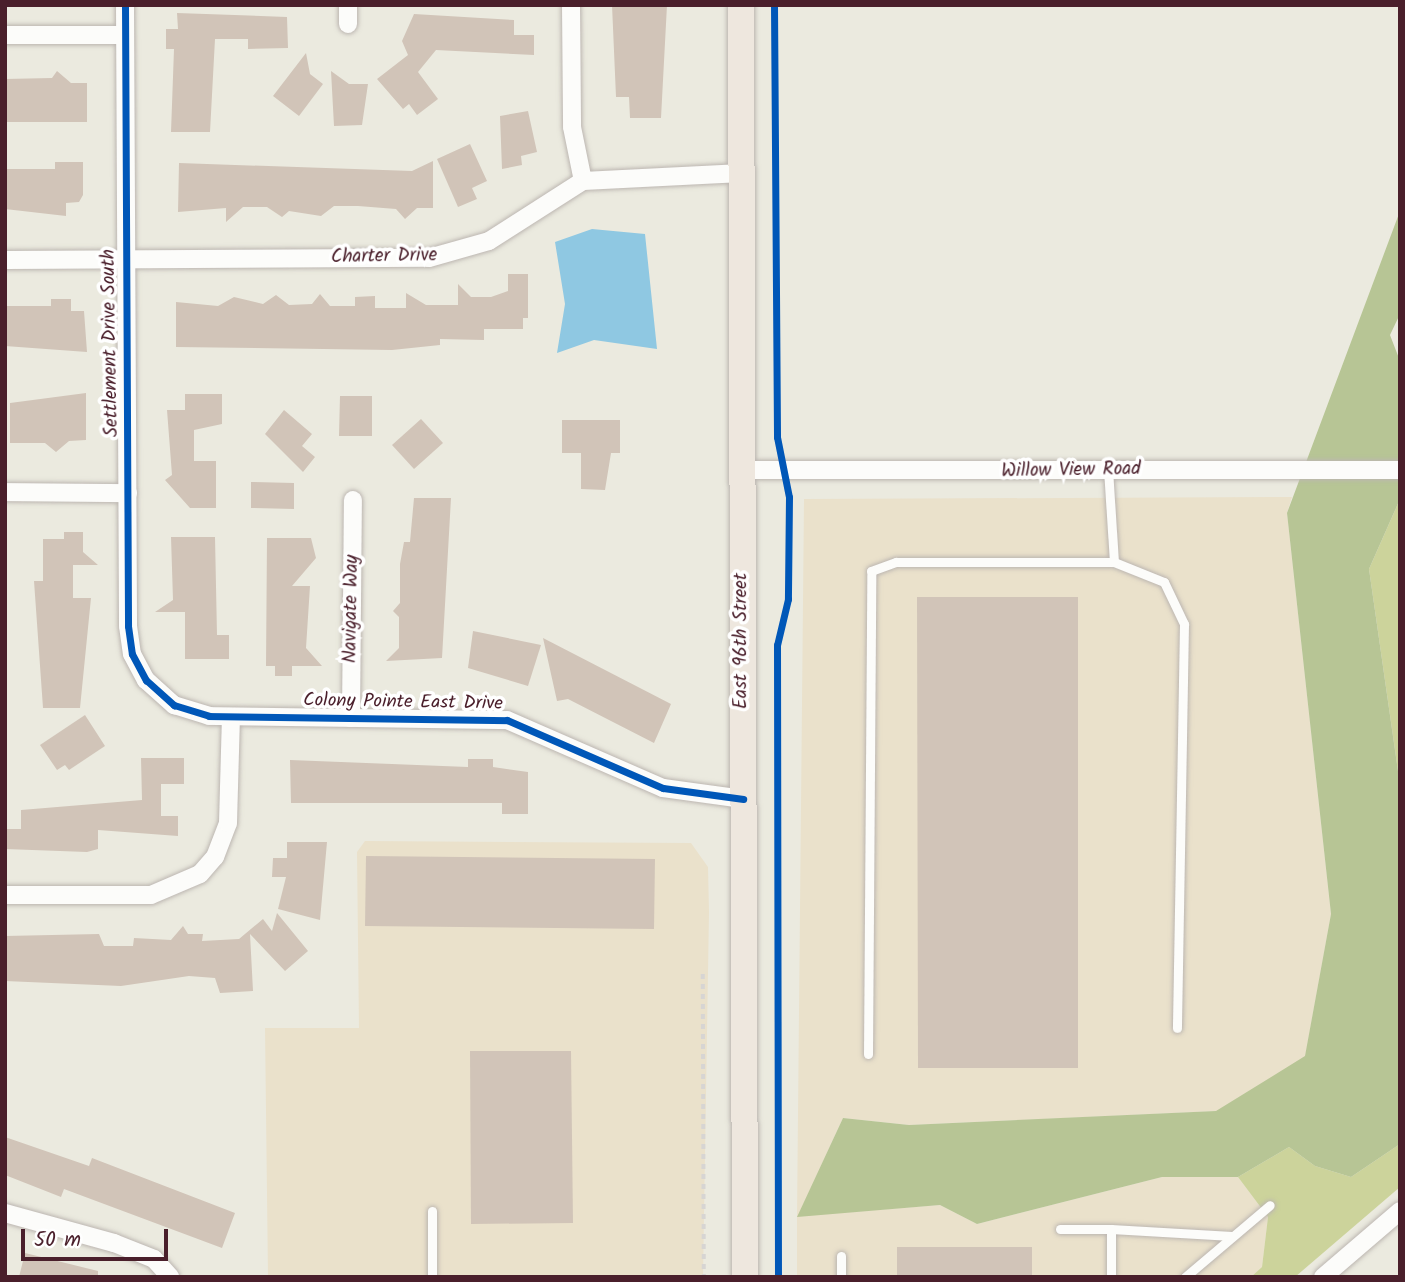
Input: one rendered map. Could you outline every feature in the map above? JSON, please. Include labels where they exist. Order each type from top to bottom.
[{"type":"main road","name":"East 96th Street","points":[[741,5],[745,1277]]},
{"type":"street","name":"Settlement Drive South","points":[[125,5],[128,626],[132,654],[145,677]]},
{"type":"street","points":[[348,5],[348,24]]},
{"type":"street","points":[[571,5],[572,127],[583,181]]},
{"type":"street","points":[[5,35],[125,35]]},
{"type":"street","name":"Charter Drive","points":[[5,260],[447,256],[489,241],[583,181],[742,173]]},
{"type":"street","name":"Willow View Road","points":[[742,470],[1400,470]]},
{"type":"street","points":[[5,492],[128,493]]},
{"type":"street","name":"Navigate Way","points":[[351,718],[353,500]]},
{"type":"street","name":"Colony Pointe East Drive","points":[[145,677],[183,709],[231,717],[507,720],[663,788],[743,799]]},
{"type":"street","points":[[5,895],[152,895],[200,874],[215,857],[228,822],[231,717]]},
{"type":"street","points":[[1323,1277],[1400,1211]]},
{"type":"street","points":[[5,1213],[114,1243],[154,1259],[170,1277]]},
{"type":"lane","points":[[1108,470],[1114,562]]},
{"type":"lane","points":[[869,1054],[871,571],[896,562],[1114,562],[1164,582],[1184,624],[1177,1028]]},
{"type":"lane","points":[[1185,1277],[1270,1205]]},
{"type":"lane","points":[[432,1211],[432,1277]]},
{"type":"lane","points":[[1060,1229],[1232,1236]]},
{"type":"lane","points":[[1111,1229],[1111,1277]]},
{"type":"lane","points":[[841,1256],[841,1277]]},
{"type":"path","points":[[703,974],[704,1277]]},
{"type":"shaded area","points":[[1292,497],[1287,513],[1331,914],[1305,1057],[1217,1111],[909,1125],[843,1118],[798,1216],[940,1205],[977,1224],[1162,1177],[1238,1177],[1268,1217],[1262,1267],[1251,1277],[797,1277],[804,499]]},
{"type":"shaded area","points":[[365,841],[691,843],[708,867],[703,1277],[268,1277],[265,1028],[359,1028],[357,852]]},
{"type":"green space","points":[[1400,211],[1400,314],[1390,335],[1400,361],[1400,499],[1369,569],[1400,785],[1400,1144],[1351,1177],[1315,1166],[1289,1147],[1238,1177],[1162,1177],[977,1224],[940,1205],[797,1217],[843,1118],[909,1125],[1216,1111],[1305,1056],[1331,914],[1287,513]]},
{"type":"green space","points":[[1400,499],[1400,785],[1369,569]]},
{"type":"green space","points":[[1400,1144],[1400,1187],[1295,1277],[1251,1277],[1262,1267],[1268,1217],[1238,1177],[1289,1147],[1315,1166],[1351,1177]]},
{"type":"water","points":[[592,229],[645,234],[657,349],[594,340],[557,353],[565,304],[555,242]]},
{"type":"building","points":[[612,5],[667,5],[661,118],[630,118],[629,97],[616,97]]},
{"type":"building","points":[[177,13],[287,17],[288,48],[248,49],[248,39],[215,39],[210,132],[171,132],[174,49],[166,49],[166,29],[178,29]]},
{"type":"building","points":[[414,14],[514,20],[514,35],[534,35],[534,55],[436,50],[418,72],[438,99],[417,115],[409,104],[403,109],[377,79],[408,55],[402,41]]},
{"type":"building","points":[[306,53],[310,74],[323,84],[299,116],[273,96]]},
{"type":"building","points":[[57,71],[71,83],[87,83],[87,122],[5,122],[5,79],[52,78]]},
{"type":"building","points":[[331,71],[349,84],[368,84],[362,125],[334,126]]},
{"type":"building","points":[[528,111],[537,152],[521,156],[522,165],[502,169],[500,116]]},
{"type":"building","points":[[470,144],[487,181],[472,188],[477,199],[458,207],[437,159]]},
{"type":"building","points":[[433,161],[433,208],[417,208],[405,219],[396,209],[358,206],[334,206],[321,216],[289,211],[282,217],[267,207],[243,207],[226,222],[226,208],[178,212],[179,163],[412,171]]},
{"type":"building","points":[[55,162],[83,162],[83,195],[79,202],[66,203],[66,216],[5,209],[5,169],[55,169]]},
{"type":"building","points":[[508,274],[528,274],[528,318],[523,318],[523,329],[484,329],[484,340],[440,339],[440,345],[392,350],[176,347],[176,302],[218,306],[234,297],[263,304],[276,295],[289,305],[312,304],[320,294],[330,306],[355,306],[355,297],[375,296],[375,308],[406,308],[406,293],[426,305],[458,305],[458,284],[471,297],[491,297],[508,291]]},
{"type":"building","points":[[51,299],[71,299],[71,311],[84,311],[87,352],[5,346],[5,306],[51,306]]},
{"type":"building","points":[[86,393],[86,440],[69,441],[56,452],[45,443],[10,443],[10,403]]},
{"type":"building","points":[[185,394],[222,394],[222,424],[194,430],[194,461],[216,461],[216,508],[190,508],[165,480],[172,475],[167,410],[185,410]]},
{"type":"building","points":[[340,396],[372,396],[372,436],[339,436]]},
{"type":"building","points":[[284,410],[312,434],[302,446],[315,457],[303,472],[265,434]]},
{"type":"building","points":[[421,419],[443,443],[414,469],[392,445]]},
{"type":"building","points":[[562,420],[620,420],[620,453],[611,453],[605,490],[581,489],[581,453],[562,453]]},
{"type":"building","points":[[251,482],[294,483],[294,509],[251,508]]},
{"type":"building","points":[[414,498],[451,498],[442,658],[386,661],[399,648],[399,617],[393,611],[400,603],[400,564],[404,542],[410,542]]},
{"type":"building","points":[[64,532],[83,532],[83,552],[98,565],[73,565],[73,598],[91,598],[80,708],[43,708],[34,581],[43,581],[43,539],[64,539]]},
{"type":"building","points":[[171,537],[215,537],[217,635],[229,635],[229,659],[185,659],[185,612],[155,612],[173,600]]},
{"type":"building","points":[[267,538],[311,538],[316,558],[292,586],[310,586],[306,648],[322,666],[292,666],[292,676],[275,676],[275,666],[266,666]]},
{"type":"building","points":[[917,597],[1078,597],[1078,1068],[918,1068]]},
{"type":"building","points":[[473,631],[541,645],[528,686],[468,668]]},
{"type":"building","points":[[543,638],[671,704],[654,743],[568,699],[557,701]]},
{"type":"building","points":[[85,715],[105,746],[69,770],[65,765],[57,770],[40,745]]},
{"type":"building","points":[[141,758],[184,758],[184,784],[161,784],[161,816],[178,816],[178,836],[98,830],[98,849],[87,852],[5,849],[5,829],[21,829],[21,810],[142,800]]},
{"type":"building","points":[[468,759],[493,759],[493,767],[528,772],[528,814],[502,814],[502,803],[291,803],[290,760],[468,767]]},
{"type":"building","points":[[287,842],[327,842],[320,920],[278,909],[286,877],[272,877],[273,858],[287,858]]},
{"type":"building","points":[[366,856],[655,859],[654,929],[365,926]]},
{"type":"building","points":[[277,913],[308,951],[285,971],[250,934],[253,991],[220,993],[215,978],[189,976],[121,986],[5,981],[5,936],[99,934],[104,946],[133,946],[134,938],[171,940],[183,926],[188,934],[203,934],[202,941],[239,939],[263,919],[272,931]]},
{"type":"building","points":[[470,1051],[571,1051],[573,1223],[471,1224]]},
{"type":"building","points":[[5,1137],[89,1166],[92,1158],[235,1213],[222,1248],[64,1189],[61,1197],[5,1175]]},
{"type":"building","points":[[897,1247],[1032,1247],[1032,1277],[897,1277]]},
{"type":"building","points":[[25,1253],[98,1271],[98,1277],[19,1277]]},
{"type":"cycle path","points":[[125,5],[128,626],[132,654],[146,680],[174,705],[209,716],[507,720],[663,788],[743,799]]},
{"type":"cycle path","points":[[774,5],[777,437],[789,497],[788,599],[777,645],[778,1277]]}]
